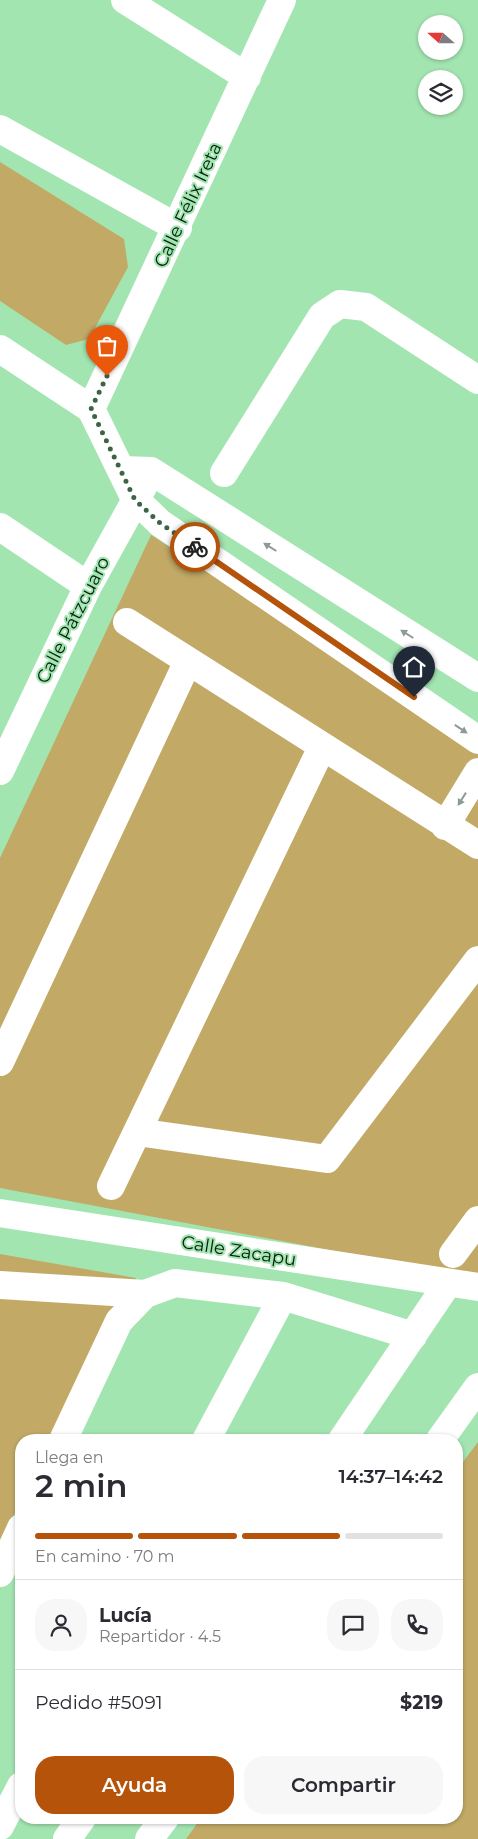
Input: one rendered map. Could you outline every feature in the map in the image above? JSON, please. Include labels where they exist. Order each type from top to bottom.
[{"type":"street","points":[[125,0],[247,77]]},
{"type":"street","name":"Calle Félix Ireta","points":[[91,409],[178,228],[282,0]]},
{"type":"street","points":[[0,129],[178,228]]},
{"type":"street","points":[[224,473],[322,316],[340,304],[366,307],[478,380]]},
{"type":"street","points":[[0,349],[91,409],[135,500],[160,523],[478,740]]},
{"type":"street","points":[[122,470],[151,471],[478,678]]},
{"type":"street","name":"Calle Pátzcuaro","points":[[0,772],[10,722],[151,471]]},
{"type":"street","points":[[0,526],[88,586]]},
{"type":"street","points":[[126,622],[478,846]]},
{"type":"street","points":[[0,1062],[188,661]]},
{"type":"street","points":[[110,1186],[322,747]]},
{"type":"street","points":[[445,826],[478,772]]},
{"type":"street","points":[[137,1132],[327,1159],[478,960]]},
{"type":"street","name":"Calle Zacapu","points":[[0,1213],[478,1287]]},
{"type":"street","points":[[453,1254],[478,1220]]},
{"type":"street","points":[[0,1285],[145,1294],[176,1283],[283,1296],[414,1336]]},
{"type":"street","points":[[346,1434],[448,1283]]},
{"type":"street","points":[[66,1434],[119,1322],[145,1294]]},
{"type":"street","points":[[209,1434],[283,1296]]},
{"type":"street","points":[[444,1434],[478,1387]]},
{"type":"street","points":[[0,1573],[15,1541]]},
{"type":"street","points":[[0,1826],[15,1797]]},
{"type":"street","points":[[67,1839],[78,1824]]},
{"type":"street","points":[[149,1839],[160,1824]]},
{"type":"shaded area","points":[[0,162],[124,239],[128,267],[89,339],[66,345],[0,301]]},
{"type":"shaded area","points":[[151,535],[478,747],[478,1278],[0,1188],[0,858]]},
{"type":"shaded area","points":[[0,1254],[136,1278],[55,1434],[15,1434],[15,1513],[0,1542]]},
{"type":"shaded area","points":[[478,1442],[478,1839],[186,1839],[197,1824],[463,1824],[463,1462]]},
{"type":"way so far","points":[[107,376],[91,409],[135,500],[160,523],[195,547]]},
{"type":"route","points":[[195,547],[414,697]]}]
